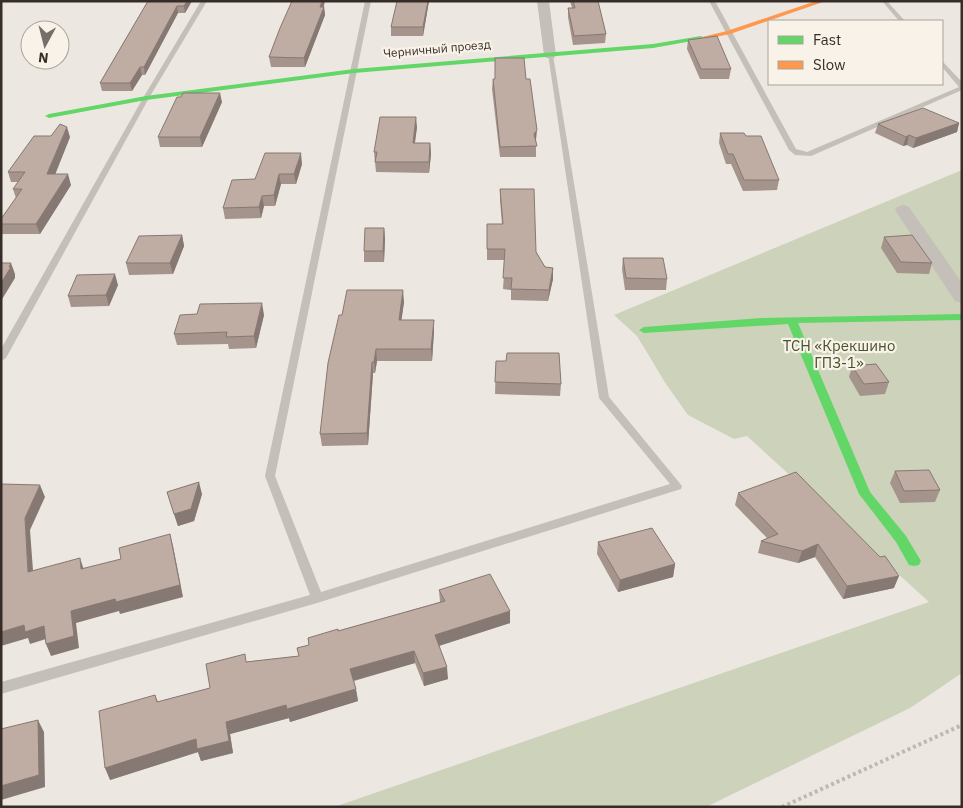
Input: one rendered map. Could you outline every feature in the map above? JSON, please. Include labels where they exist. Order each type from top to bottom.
[{"type":"street","points":[[543,1],[550,55]]},
{"type":"street","name":"Черничный проезд","points":[[768,20],[823,1]]},
{"type":"street","name":"Черничный проезд","points":[[50,116],[146,98],[354,71],[653,46],[728,34],[768,20]]},
{"type":"street","points":[[903,210],[962,297]]},
{"type":"street","points":[[644,330],[761,321],[962,318]]},
{"type":"street","points":[[792,321],[864,494],[901,539],[914,561]]},
{"type":"lane","points":[[1,358],[146,98],[204,1]]},
{"type":"lane","points":[[318,598],[270,476],[368,1]]},
{"type":"lane","points":[[712,1],[728,34],[792,150],[798,153],[808,154],[962,87],[943,65]]},
{"type":"lane","points":[[884,1],[901,20]]},
{"type":"lane","points":[[1,688],[318,598],[677,486],[604,398],[550,55]]},
{"type":"path","points":[[782,807],[962,725]]},
{"type":"green space","name":"ТСН «Крекшино ГПЗ-1»","points":[[962,170],[962,673],[910,708],[706,807],[334,807],[929,602],[747,436],[734,439],[688,415],[666,384],[637,336],[614,315]]},
{"type":"building","points":[[148,1],[187,1],[184,6],[177,6],[144,67],[140,67],[130,83],[100,83]]},
{"type":"building","points":[[292,1],[322,1],[320,7],[324,7],[304,58],[269,57],[280,28]]},
{"type":"building","points":[[397,1],[428,1],[423,27],[391,27]]},
{"type":"building","points":[[573,1],[598,1],[606,34],[574,36],[568,8],[575,8]]},
{"type":"building","points":[[717,36],[731,69],[701,69],[688,40]]},
{"type":"building","points":[[495,58],[524,58],[526,79],[530,79],[537,130],[534,134],[537,146],[500,147],[493,79],[495,79]]},
{"type":"building","points":[[183,93],[220,93],[200,137],[158,137],[177,97],[181,97]]},
{"type":"building","points":[[923,108],[959,123],[916,138],[909,135],[906,137],[878,124]]},
{"type":"building","points":[[380,117],[416,117],[413,143],[430,143],[429,162],[375,162],[377,152],[374,152]]},
{"type":"building","points":[[60,124],[67,127],[47,174],[68,174],[36,224],[1,224],[1,219],[22,189],[13,189],[25,172],[8,172],[34,136],[51,136]]},
{"type":"building","points":[[720,133],[744,133],[746,136],[761,136],[779,180],[744,180],[733,154],[728,154]]},
{"type":"building","points":[[265,153],[301,153],[294,174],[279,174],[274,195],[262,196],[259,207],[223,208],[232,180],[255,179]]},
{"type":"building","points":[[500,189],[534,189],[536,252],[545,267],[553,268],[549,290],[511,289],[512,278],[503,278],[505,249],[487,249],[487,224],[503,224]]},
{"type":"building","points":[[365,228],[384,228],[383,251],[364,251]]},
{"type":"building","points":[[182,235],[170,263],[126,263],[139,236]]},
{"type":"building","points":[[912,235],[932,263],[901,262],[884,237]]},
{"type":"building","points":[[623,258],[663,258],[667,279],[626,278]]},
{"type":"building","points":[[1,263],[11,263],[9,267],[11,267],[1,283]]},
{"type":"building","points":[[115,274],[106,295],[68,296],[77,275]]},
{"type":"building","points":[[347,290],[403,290],[399,320],[434,320],[431,349],[376,349],[374,362],[372,362],[367,433],[320,434],[328,363]]},
{"type":"building","points":[[262,303],[254,336],[226,337],[227,332],[174,334],[180,315],[197,314],[200,304]]},
{"type":"building","points":[[507,353],[559,353],[561,384],[495,382],[496,361],[506,361]]},
{"type":"building","points":[[876,364],[889,382],[864,384],[852,366]]},
{"type":"building","points":[[929,470],[940,490],[904,491],[895,471]]},
{"type":"building","points":[[796,472],[880,557],[885,556],[899,576],[847,586],[818,544],[802,551],[761,541],[778,534],[738,493]]},
{"type":"building","points":[[199,482],[191,509],[174,514],[167,492]]},
{"type":"building","points":[[1,484],[40,485],[25,518],[28,572],[80,558],[81,569],[121,559],[119,548],[170,534],[180,585],[116,602],[115,599],[71,611],[74,636],[46,644],[44,626],[25,632],[24,625],[1,632]]},
{"type":"building","points":[[652,528],[675,564],[620,580],[598,542]]},
{"type":"building","points":[[490,574],[510,611],[435,635],[447,667],[423,673],[414,651],[350,669],[356,689],[287,709],[286,705],[226,722],[229,741],[197,749],[196,739],[105,768],[99,711],[155,695],[157,702],[210,688],[206,664],[245,654],[246,662],[299,656],[297,648],[309,645],[308,638],[445,601],[439,590]]},
{"type":"building","points":[[38,720],[39,775],[1,786],[1,729]]},
{"type":"traffic: fast","points":[[49,116],[146,98],[354,71],[653,46],[701,38]]},
{"type":"traffic: fast","points":[[644,330],[761,321],[962,317]]},
{"type":"traffic: fast","points":[[792,321],[865,494],[901,539],[914,561]]},
{"type":"traffic: slow","points":[[701,38],[728,33],[823,1]]}]
